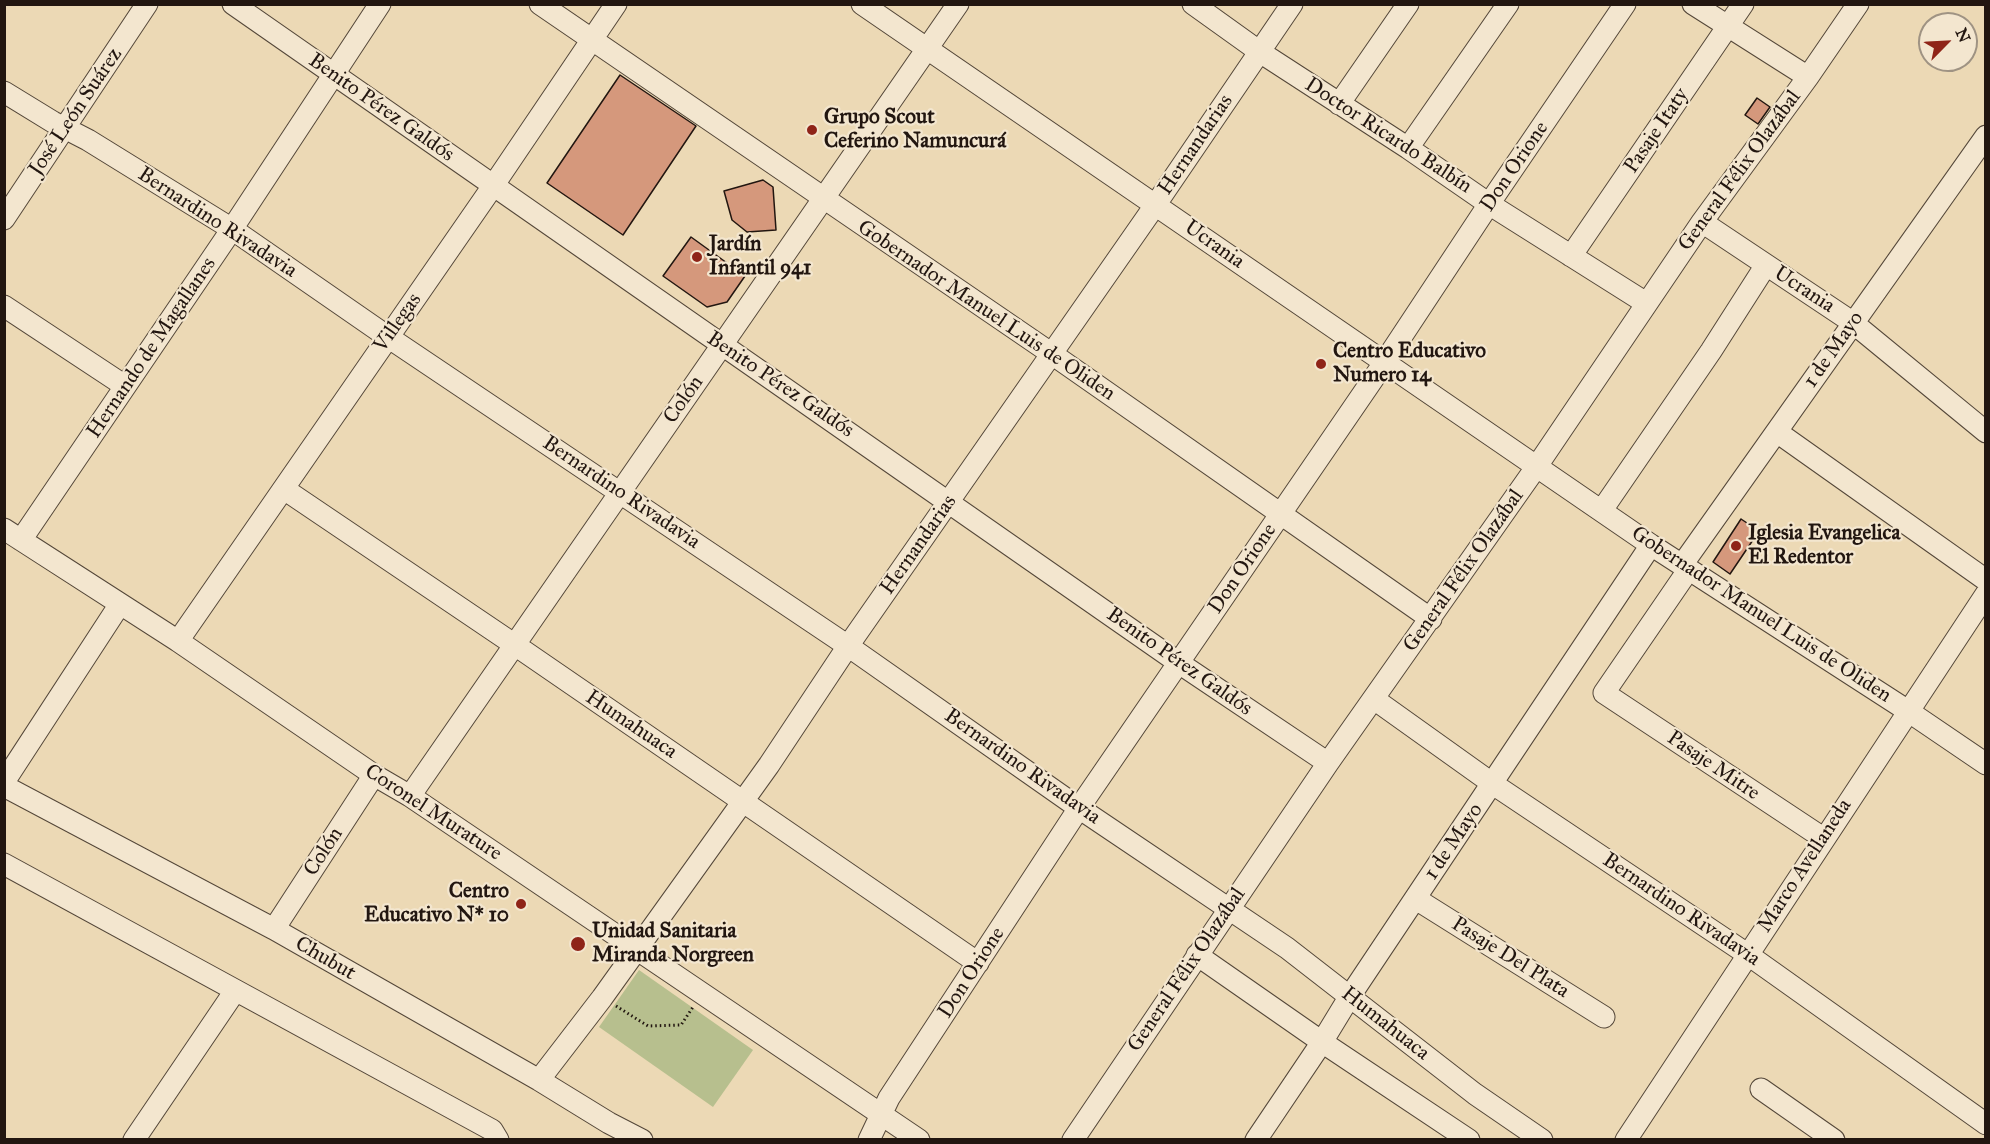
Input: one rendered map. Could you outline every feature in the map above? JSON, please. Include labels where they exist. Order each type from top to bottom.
[{"type":"street","name":"José León Suárez","points":[[4,219],[147,4]]},
{"type":"street","name":"Benito Pérez Galdós","points":[[233,4],[950,501],[1179,663],[1328,763]]},
{"type":"street","name":"Hernando de Magallanes","points":[[13,534],[125,386],[232,229],[380,4]]},
{"type":"street","name":"Gobernador Manuel Luis de Oliden","points":[[540,4],[822,199],[1052,354],[1431,619]]},
{"type":"street","name":"Villegas","points":[[178,641],[616,4]]},
{"type":"street","name":"Ucrania","points":[[862,4],[1537,466]]},
{"type":"street","name":"Colón","points":[[410,796],[958,4]]},
{"type":"street","name":"Doctor Ricardo Balbín","points":[[1193,4],[1260,52],[1408,148],[1489,204],[1646,303]]},
{"type":"street","name":"Hernandarias","points":[[539,1080],[602,998],[743,802],[848,646],[1156,204],[1292,4]]},
{"type":"street","points":[[1339,104],[1408,4]]},
{"type":"street","points":[[1408,148],[1508,4]]},
{"type":"street","name":"Don Orione","points":[[869,1140],[890,1098],[1079,808],[1384,363],[1625,4]]},
{"type":"street","points":[[1692,4],[1808,77]]},
{"type":"street","name":"Pasaje Itaty","points":[[1571,256],[1743,4]]},
{"type":"street","name":"General Félix Olazábal","points":[[1073,1140],[1328,763],[1537,466],[1702,222],[1808,77],[1858,4]]},
{"type":"street","name":"Bernardino Rivadavia","points":[[4,92],[64,129],[88,140],[232,229],[388,337],[848,646],[1079,808],[1228,908]]},
{"type":"street","name":"1 de Mayo","points":[[1604,693],[1686,567],[1852,322],[1986,136]]},
{"type":"street","name":"Ucrania","points":[[1702,222],[1852,322],[1986,432]]},
{"type":"street","points":[[1602,510],[1711,351],[1766,265]]},
{"type":"street","points":[[4,306],[125,386]]},
{"type":"street","points":[[1777,432],[1986,580]]},
{"type":"street","name":"Gobernador Manuel Luis de Oliden","points":[[1537,466],[1651,545],[1986,764]]},
{"type":"street","name":"Humahuaca","points":[[284,489],[978,963]]},
{"type":"street","name":"Coronel Murature","points":[[13,534],[178,641],[374,775],[410,796],[919,1140]]},
{"type":"street","name":"1 de Mayo","points":[[1256,1140],[1651,545]]},
{"type":"street","name":"Marco Avellaneda","points":[[1626,1140],[1986,594]]},
{"type":"street","points":[[4,784],[120,604]]},
{"type":"street","name":"Pasaje Mitre","points":[[1604,693],[1823,838]]},
{"type":"street","name":"Bernardino Rivadavia","points":[[1374,699],[1493,784],[1747,954],[1986,1124]]},
{"type":"street","name":"Colón","points":[[274,929],[374,775]]},
{"type":"street","name":"Chubut","points":[[4,784],[274,929],[642,1140]]},
{"type":"street","points":[[4,864],[492,1130],[498,1137]]},
{"type":"street","name":"Pasaje Del Plata","points":[[1416,899],[1604,1017]]},
{"type":"street","name":"Humahuaca","points":[[1228,908],[1287,948],[1476,1094],[1542,1140]]},
{"type":"street","points":[[1197,955],[1468,1140]]},
{"type":"street","points":[[134,1140],[235,991]]},
{"type":"street","points":[[1761,1089],[1834,1140]]},
{"type":"path","points":[[602,998],[648,1026],[681,1025],[703,993]]},
{"type":"green space","points":[[639,970],[753,1050],[713,1107],[599,1027]]},
{"type":"building","points":[[620,75],[696,126],[623,235],[547,183]]},
{"type":"building","points":[[1757,98],[1770,107],[1758,124],[1745,115]]},
{"type":"building","points":[[763,180],[773,187],[776,230],[747,232],[732,220],[724,191]]},
{"type":"building","name":"Jardín Infantil 941","points":[[691,237],[745,276],[727,302],[707,307],[663,276]]},
{"type":"building","name":"Iglesia Evangelica El Redentor","points":[[1741,519],[1759,531],[1730,574],[1713,562]]},
{"type":"place","name":"Grupo Scout Ceferino Namuncurá","points":[[812,130]]},
{"type":"place","name":"Jardín Infantil 941","points":[[697,257]]},
{"type":"place","name":"Centro Educativo Numero 14","points":[[1321,364]]},
{"type":"place","name":"Iglesia Evangelica El Redentor","points":[[1736,546]]},
{"type":"place","name":"Centro Educativo N* 10","points":[[521,904]]},
{"type":"place","name":"Unidad Sanitaria Miranda Norgreen","points":[[578,944]]}]
